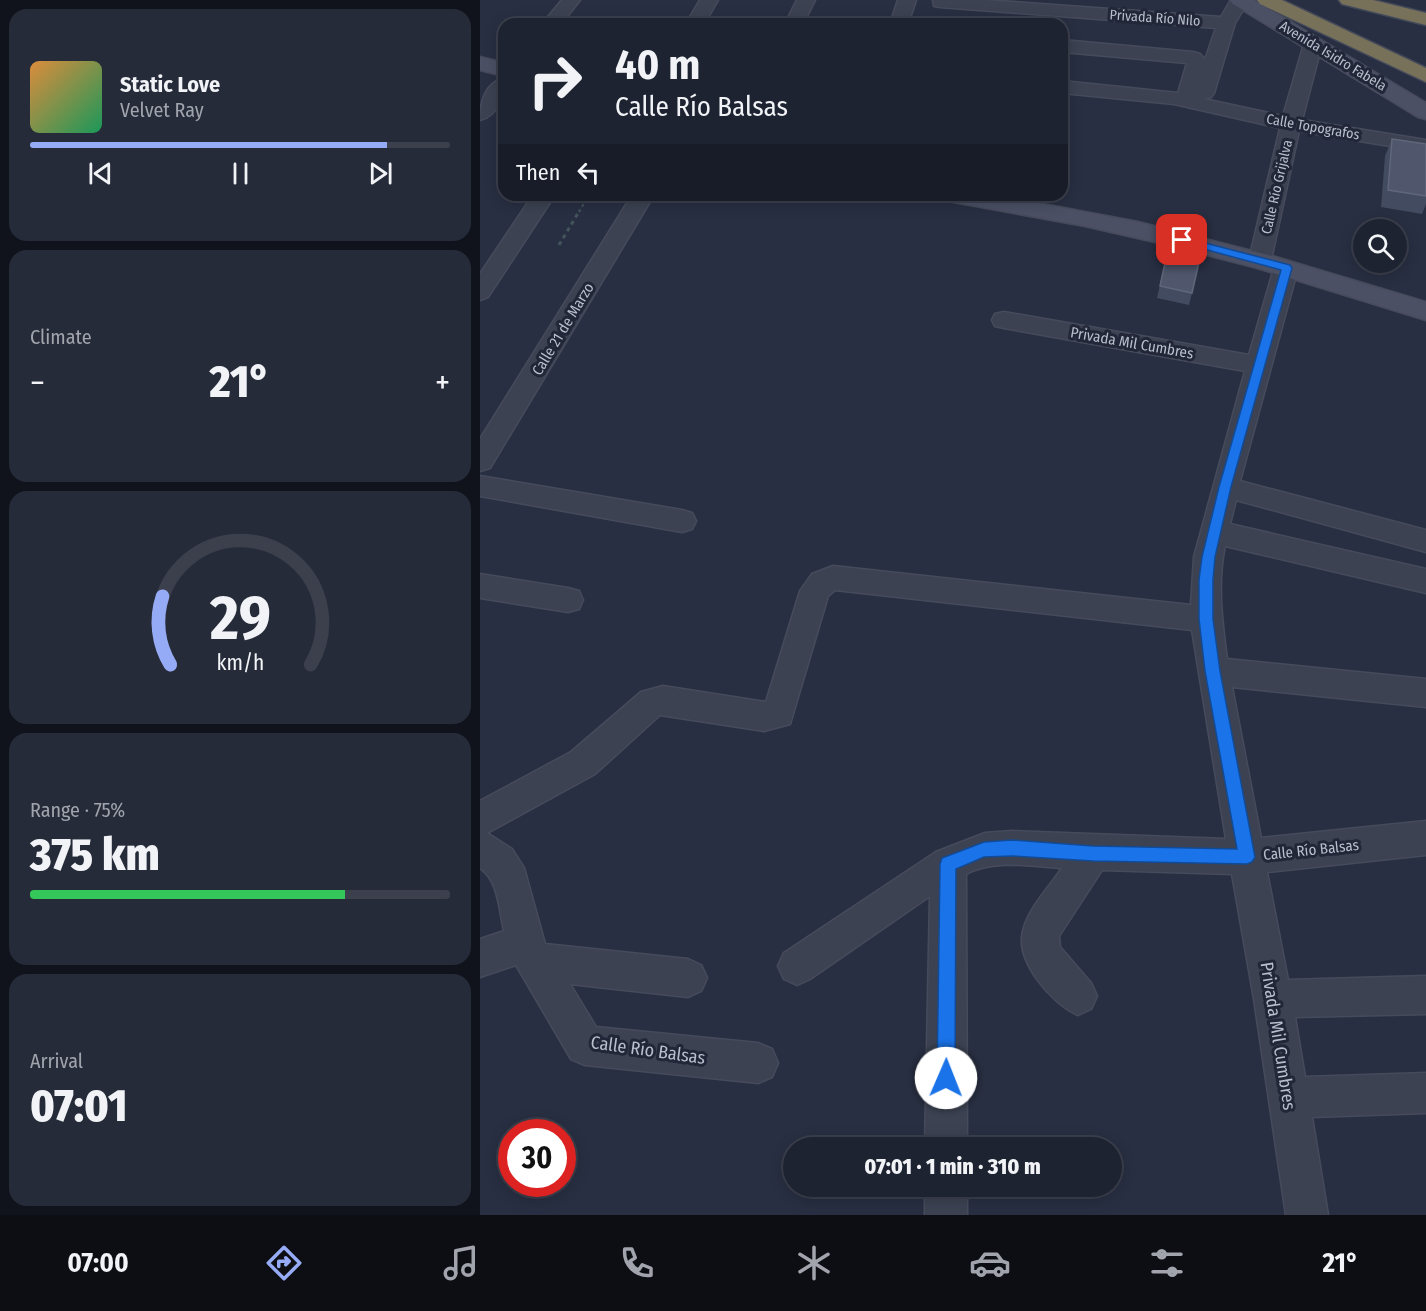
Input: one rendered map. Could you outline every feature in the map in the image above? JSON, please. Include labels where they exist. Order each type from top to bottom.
[{"type":"highway","name":"Avenida Isidro Fabela","points":[[1267,0],[1426,75]]},
{"type":"highway","points":[[1349,0],[1426,19]]},
{"type":"main road","name":"Avenida Isidro Fabela","points":[[1240,0],[1426,112]]},
{"type":"main road","points":[[480,63],[498,68]]},
{"type":"main road","points":[[988,201],[1092,219],[1273,264],[1426,310]]},
{"type":"street","points":[[556,18],[572,0]]},
{"type":"street","points":[[698,18],[709,0]]},
{"type":"street","points":[[797,18],[806,0]]},
{"type":"street","points":[[901,18],[907,0]]},
{"type":"street","points":[[1193,102],[1226,23],[1240,0]]},
{"type":"street","name":"Privada Río Nilo","points":[[940,2],[1226,23]]},
{"type":"street","name":"Calle Río Grijalva","points":[[1214,532],[1260,365],[1291,124],[1313,44]]},
{"type":"street","points":[[1068,46],[1193,58],[1197,62],[1193,102]]},
{"type":"street","name":"Calle Topografos","points":[[1068,88],[1193,102],[1291,124],[1426,146]]},
{"type":"street","points":[[480,114],[498,92]]},
{"type":"street","points":[[480,292],[540,201]]},
{"type":"street","name":"Calle 21 de Marzo","points":[[480,461],[639,201]]},
{"type":"street","name":"Privada Mil Cumbres","points":[[1004,320],[1260,365]]},
{"type":"street","points":[[480,486],[682,521]]},
{"type":"street","points":[[1225,487],[1426,541]]},
{"type":"street","points":[[1214,532],[1426,581]]},
{"type":"street","name":"Privada Mil Cumbres","points":[[1214,532],[1206,580],[1206,619],[1213,671],[1273,999],[1307,1215]]},
{"type":"street","points":[[480,819],[583,763],[652,702],[663,700],[764,717],[779,714],[815,591],[822,583],[833,578],[1206,619]]},
{"type":"street","points":[[480,586],[568,600]]},
{"type":"street","points":[[1213,671],[1426,693]]},
{"type":"street","name":"Calle Río Balsas","points":[[797,966],[948,864],[984,850],[1012,848],[1093,854],[1247,857],[1426,838]]},
{"type":"street","name":"Calle Río Balsas","points":[[480,847],[500,861],[511,880],[529,953],[585,1045],[758,1063]]},
{"type":"street","points":[[1078,996],[1045,960],[1039,940],[1041,931],[1093,854]]},
{"type":"street","points":[[946,1137],[948,864]]},
{"type":"street","points":[[480,958],[502,950],[688,978]]},
{"type":"street","points":[[1273,999],[1426,995]]},
{"type":"street","points":[[1289,1098],[1426,1093]]},
{"type":"street","points":[[946,1197],[946,1215]]},
{"type":"path","points":[[559,245],[585,201]]},
{"type":"building","points":[[1392,139],[1426,144],[1426,196],[1388,190]]},
{"type":"building","points":[[1166,258],[1200,258],[1192,293],[1160,286]]},
{"type":"route","points":[[946,1078],[948,864],[984,850],[1012,848],[1093,854],[1247,857],[1213,671],[1206,619],[1206,580],[1208,557],[1225,487],[1286,268],[1182,240]]}]
